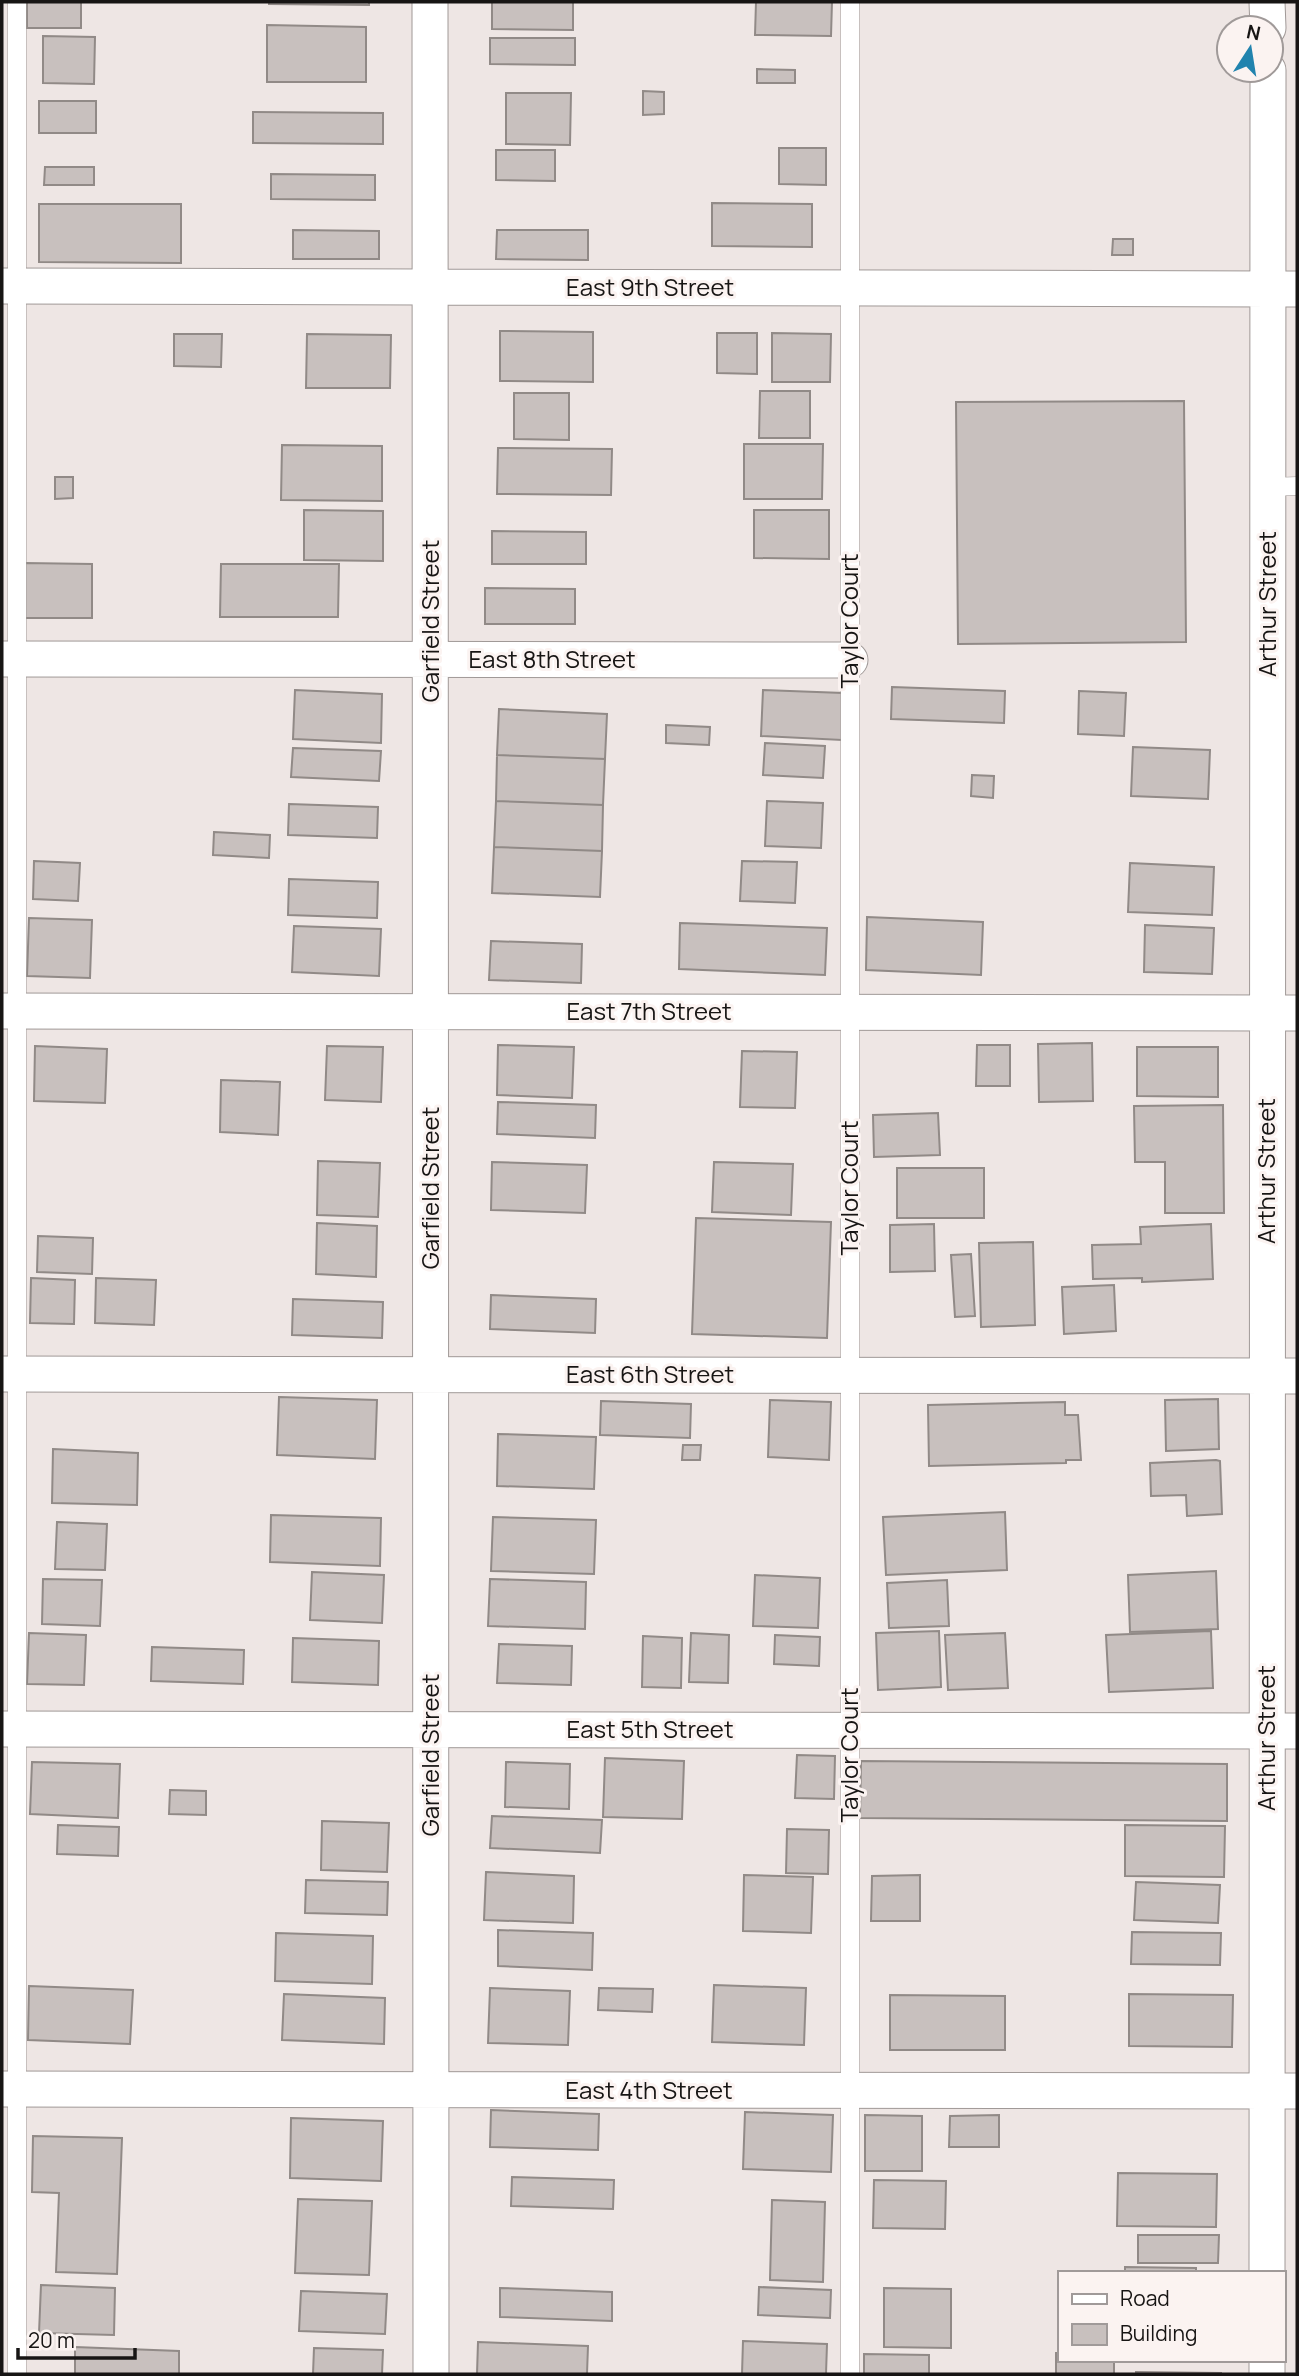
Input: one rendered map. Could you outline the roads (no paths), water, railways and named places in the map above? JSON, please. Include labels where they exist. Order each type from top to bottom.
[{"type":"street","name":"Garfield Street","points":[[430,2],[430,2374]]},
{"type":"street","name":"Arthur Street","points":[[1268,2271],[1282,2091],[1282,289],[1269,84]]},
{"type":"street","name":"East 9th Street","points":[[9,286],[1282,289]]},
{"type":"street","name":"East 8th Street","points":[[9,659],[850,660]]},
{"type":"street","name":"East 7th Street","points":[[9,1011],[1282,1013]]},
{"type":"street","name":"East 6th Street","points":[[9,1374],[1282,1376]]},
{"type":"street","name":"East 5th Street","points":[[9,1729],[1282,1731]]},
{"type":"street","name":"East 4th Street","points":[[9,2089],[1282,2091]]},
{"type":"lane","points":[[17,2],[9,286],[9,2089],[17,2374]]},
{"type":"lane","name":"Taylor Court","points":[[850,2],[850,2374]]}]
